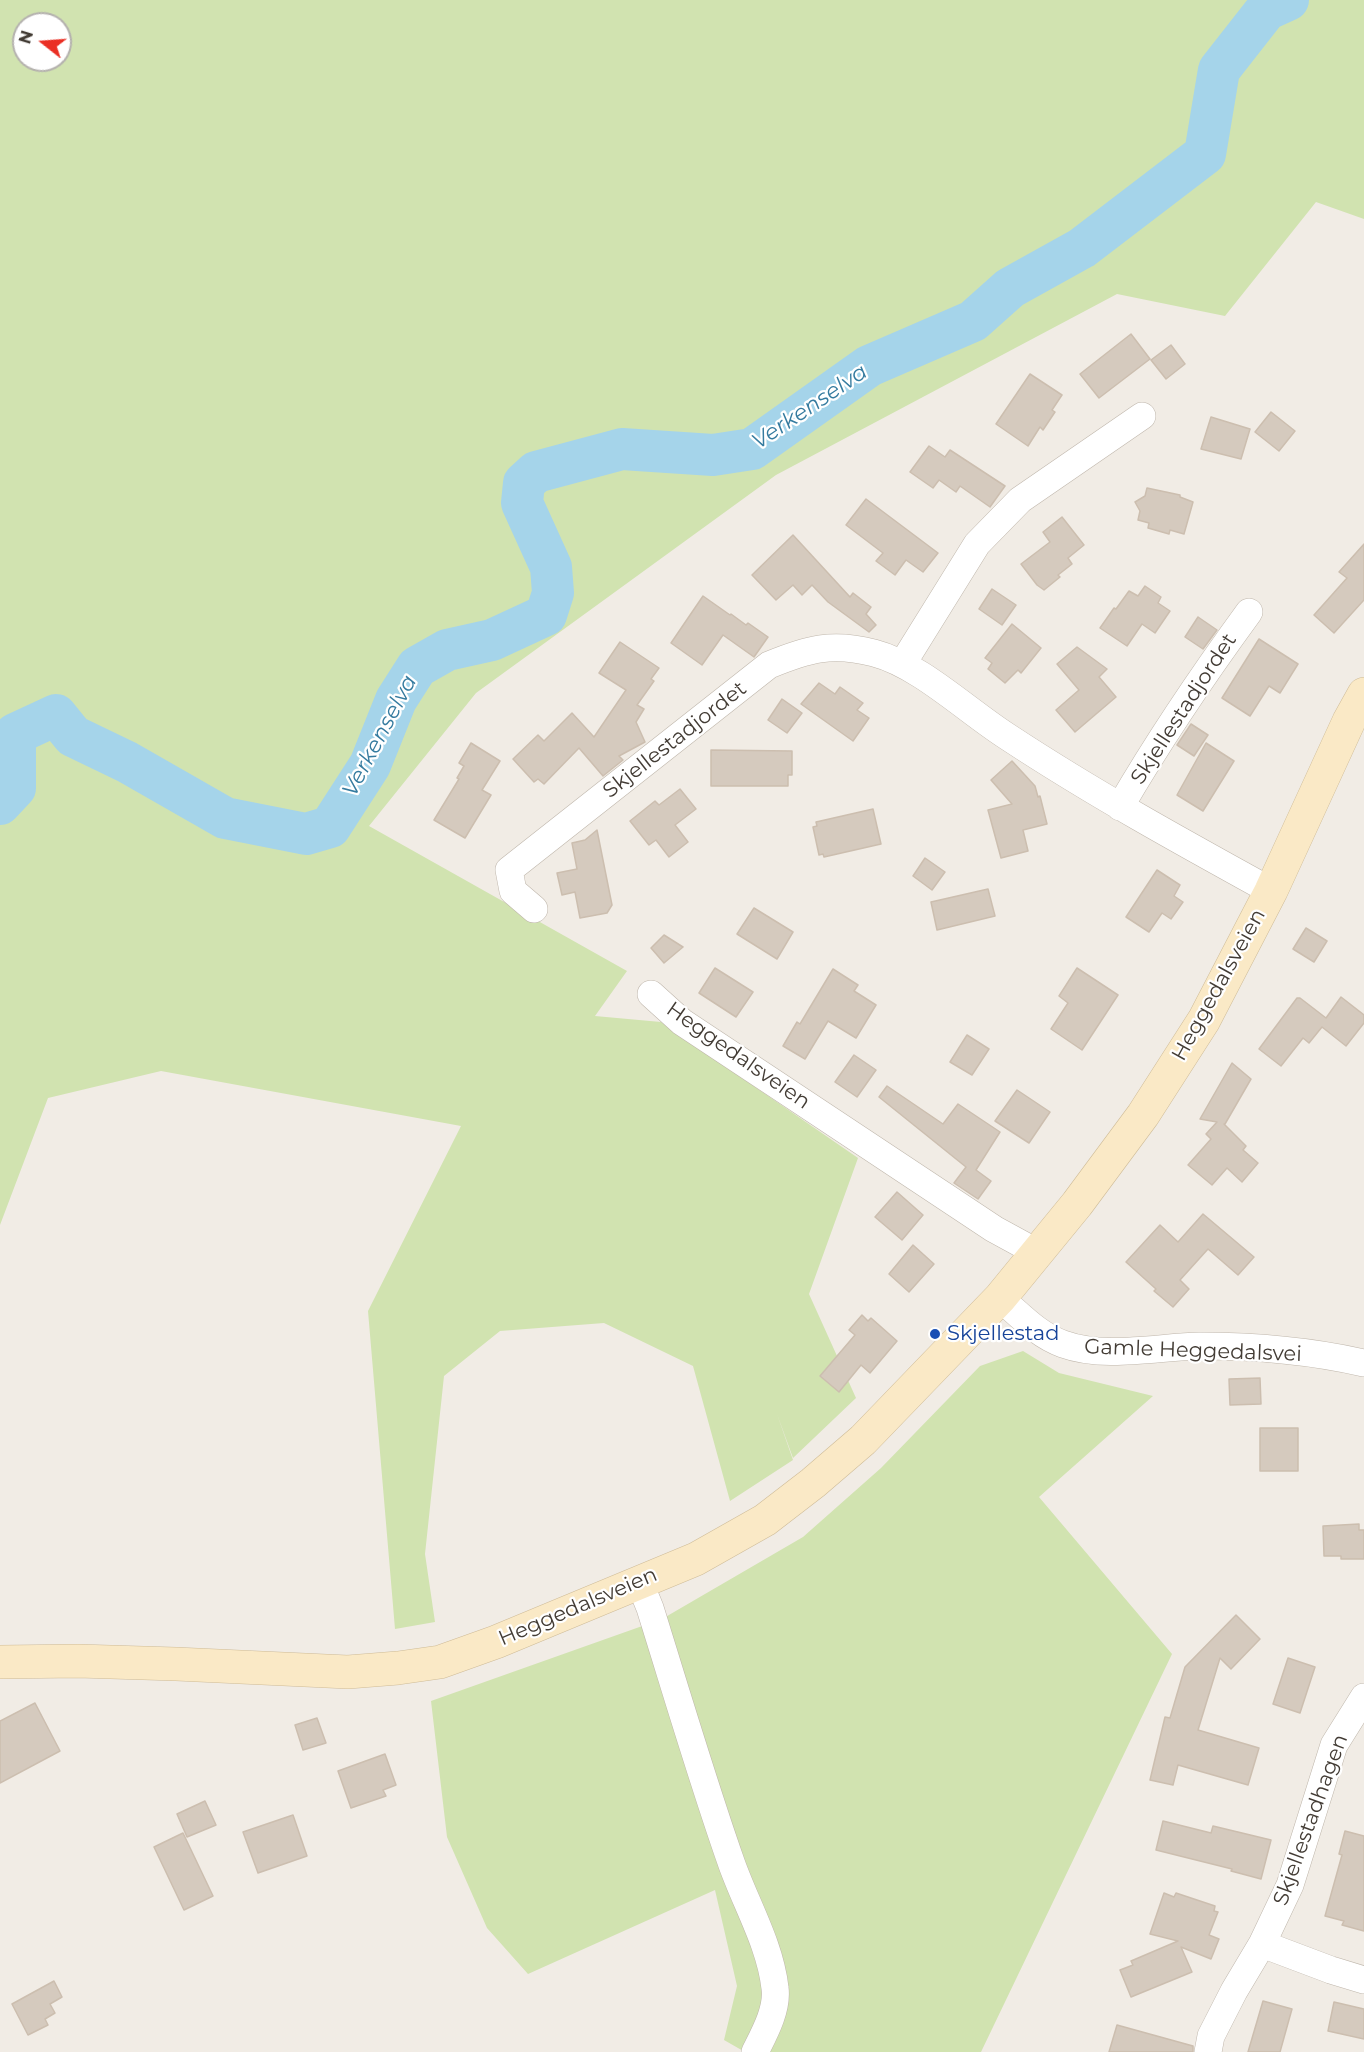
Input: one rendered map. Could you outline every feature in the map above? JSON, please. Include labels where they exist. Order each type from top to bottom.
[{"type":"main road","name":"Heggedalsveien","points":[[0,1662],[78,1661],[348,1672],[440,1662],[496,1642],[696,1559],[765,1520],[813,1484],[863,1440],[1000,1298],[1038,1253],[1143,1115],[1198,1030],[1270,891],[1348,722],[1364,694]]},
{"type":"street","points":[[903,663],[977,544],[1020,501],[1142,416]]},
{"type":"street","name":"Skjellestadjordet","points":[[1120,807],[1210,664],[1249,612]]},
{"type":"street","name":"Skjellestadjordet","points":[[534,909],[513,891],[509,870],[769,665],[798,653],[823,647],[859,650],[903,663],[1006,736],[1120,807],[1270,891]]},
{"type":"street","name":"Heggedalsveien","points":[[651,994],[682,1022],[994,1229],[1038,1253]]},
{"type":"street","name":"Gamle Heggedalsvei","points":[[1000,1298],[1038,1331],[1079,1349],[1097,1351],[1199,1346],[1260,1348],[1335,1356],[1364,1363]]},
{"type":"street","points":[[639,1581],[650,1608],[730,1860],[771,1969],[775,1989],[774,2002],[764,2034],[755,2052]]},
{"type":"street","name":"Skjellestadhagen","points":[[1208,2052],[1211,2036],[1262,1944],[1290,1885],[1334,1744],[1364,1697]]},
{"type":"street","points":[[1262,1944],[1364,1980]]},
{"type":"green space","points":[[0,0],[1364,0],[1364,219],[1316,202],[1225,316],[1117,294],[776,475],[476,693],[369,826],[627,971],[595,1016],[661,1022],[858,1158],[809,1294],[856,1398],[793,1458],[777,1414],[793,1460],[730,1501],[693,1366],[604,1323],[500,1331],[444,1376],[425,1554],[435,1622],[395,1629],[368,1311],[461,1126],[161,1071],[48,1098],[0,1225]]},
{"type":"green space","points":[[1023,1351],[1059,1373],[1153,1396],[1039,1497],[1172,1654],[981,2052],[745,2052],[724,2040],[737,1986],[715,1890],[528,1974],[487,1928],[447,1837],[431,1701],[662,1619],[803,1537],[881,1468],[980,1366]]},
{"type":"building","points":[[1131,334],[1150,359],[1099,398],[1080,374]]},
{"type":"building","points":[[1171,345],[1185,364],[1166,379],[1151,360]]},
{"type":"building","points":[[1030,374],[1062,395],[1052,410],[1055,412],[1043,430],[1040,427],[1028,446],[996,424]]},
{"type":"building","points":[[1271,412],[1295,431],[1279,451],[1255,432]]},
{"type":"building","points":[[1211,417],[1250,429],[1241,459],[1201,449]]},
{"type":"building","points":[[929,446],[945,457],[950,450],[1005,486],[990,507],[960,486],[956,492],[939,480],[933,488],[910,472]]},
{"type":"building","points":[[1147,488],[1180,495],[1193,502],[1184,534],[1170,530],[1169,534],[1148,528],[1149,523],[1138,520],[1140,511],[1135,502],[1145,496]]},
{"type":"building","points":[[866,499],[938,553],[923,572],[906,560],[895,575],[876,561],[883,553],[846,525]]},
{"type":"building","points":[[1062,517],[1084,545],[1068,558],[1072,564],[1044,590],[1037,585],[1021,564],[1050,542],[1043,532]]},
{"type":"building","points":[[793,535],[850,597],[853,593],[871,607],[866,614],[876,625],[869,632],[828,602],[812,585],[802,595],[793,585],[776,600],[752,575]]},
{"type":"building","points":[[1364,544],[1364,600],[1334,633],[1314,615],[1347,578],[1339,572]]},
{"type":"building","points":[[1145,586],[1161,597],[1158,603],[1170,611],[1155,633],[1142,624],[1127,646],[1100,628],[1129,591],[1138,596]]},
{"type":"building","points":[[992,589],[1016,605],[1002,625],[979,609]]},
{"type":"building","points":[[703,596],[768,637],[754,657],[723,635],[702,665],[671,643]]},
{"type":"building","points":[[1198,617],[1217,630],[1203,649],[1185,637]]},
{"type":"building","points":[[1012,624],[1041,648],[1021,673],[1018,670],[1005,683],[988,669],[992,663],[985,658]]},
{"type":"building","points":[[1259,639],[1298,664],[1280,693],[1269,686],[1250,716],[1222,698]]},
{"type":"building","points":[[620,642],[659,668],[651,679],[654,681],[637,705],[644,709],[636,722],[645,742],[619,756],[623,760],[603,776],[579,748],[544,784],[538,779],[534,782],[513,759],[538,735],[544,741],[572,713],[594,737],[626,690],[599,673]]},
{"type":"building","points":[[1077,647],[1107,669],[1099,677],[1116,697],[1075,732],[1056,710],[1079,690],[1057,664]]},
{"type":"building","points":[[819,683],[835,694],[840,687],[863,703],[857,710],[869,718],[853,741],[801,704]]},
{"type":"building","points":[[782,699],[802,713],[787,733],[768,720]]},
{"type":"building","points":[[1191,724],[1208,735],[1194,756],[1177,745]]},
{"type":"building","points":[[471,743],[500,761],[482,790],[491,795],[465,838],[434,820],[459,779],[457,778],[464,766],[459,763]]},
{"type":"building","points":[[1206,743],[1234,761],[1203,811],[1177,795]]},
{"type":"building","points":[[711,750],[792,751],[792,775],[788,775],[788,786],[711,786]]},
{"type":"building","points":[[1012,761],[1035,786],[1047,824],[1023,830],[1028,851],[1001,858],[988,810],[1012,804],[991,780]]},
{"type":"building","points":[[680,789],[696,809],[675,825],[688,842],[669,857],[656,840],[649,845],[630,821],[655,801],[659,805]]},
{"type":"building","points":[[873,809],[881,844],[824,857],[823,854],[819,855],[813,827],[817,826],[816,822]]},
{"type":"building","points":[[597,830],[612,905],[607,913],[580,918],[575,892],[562,895],[557,873],[577,869],[572,843],[585,840]]},
{"type":"building","points":[[925,858],[945,872],[932,890],[913,876]]},
{"type":"building","points":[[1157,870],[1180,885],[1174,896],[1183,902],[1171,919],[1162,913],[1149,932],[1126,917]]},
{"type":"building","points":[[988,889],[995,916],[937,930],[931,902]]},
{"type":"building","points":[[754,908],[793,932],[777,959],[737,934]]},
{"type":"building","points":[[1306,928],[1327,941],[1314,962],[1293,949]]},
{"type":"building","points":[[664,935],[683,947],[664,963],[651,948]]},
{"type":"building","points":[[715,968],[753,992],[736,1017],[699,993]]},
{"type":"building","points":[[1077,968],[1118,995],[1082,1050],[1051,1029],[1068,1003],[1059,996]]},
{"type":"building","points":[[833,969],[858,985],[854,991],[876,1005],[856,1038],[828,1021],[805,1059],[783,1046],[797,1022],[800,1024]]},
{"type":"building","points":[[1341,997],[1364,1015],[1364,1023],[1346,1046],[1322,1027],[1309,1043],[1303,1038],[1281,1066],[1259,1049],[1297,998],[1326,1018]]},
{"type":"building","points":[[967,1035],[989,1049],[972,1075],[950,1062]]},
{"type":"building","points":[[854,1055],[876,1070],[857,1097],[835,1082]]},
{"type":"building","points":[[1232,1063],[1251,1079],[1224,1124],[1246,1146],[1243,1150],[1258,1163],[1242,1182],[1227,1168],[1212,1185],[1188,1165],[1211,1139],[1206,1134],[1217,1122],[1200,1119]]},
{"type":"building","points":[[887,1086],[943,1124],[958,1104],[1000,1132],[976,1170],[991,1181],[978,1199],[954,1183],[966,1167],[879,1097]]},
{"type":"building","points":[[1017,1090],[1050,1112],[1029,1143],[995,1121]]},
{"type":"building","points":[[897,1192],[923,1215],[902,1240],[875,1217]]},
{"type":"building","points":[[1203,1214],[1254,1257],[1238,1275],[1208,1249],[1180,1280],[1189,1289],[1173,1307],[1126,1262],[1160,1225],[1178,1242]]},
{"type":"building","points":[[913,1245],[934,1264],[909,1292],[889,1274]]},
{"type":"building","points":[[862,1315],[868,1321],[871,1318],[897,1341],[870,1373],[861,1365],[839,1392],[820,1376],[855,1335],[849,1330]]},
{"type":"building","points":[[1260,1378],[1261,1404],[1230,1405],[1229,1379]]},
{"type":"building","points":[[1260,1428],[1298,1428],[1298,1471],[1260,1471]]},
{"type":"building","points":[[1359,1524],[1359,1530],[1364,1530],[1364,1559],[1324,1556],[1323,1526]]},
{"type":"building","points":[[1236,1615],[1260,1639],[1231,1669],[1220,1658],[1198,1730],[1259,1748],[1248,1785],[1178,1765],[1173,1785],[1150,1780],[1165,1717],[1170,1718],[1185,1667]]},
{"type":"building","points":[[1288,1658],[1315,1667],[1300,1713],[1273,1704]]},
{"type":"building","points":[[35,1703],[60,1751],[0,1783],[0,1721]]},
{"type":"building","points":[[317,1718],[326,1743],[303,1750],[295,1725]]},
{"type":"building","points":[[385,1754],[396,1785],[383,1790],[386,1796],[351,1808],[338,1771]]},
{"type":"building","points":[[205,1801],[216,1825],[187,1837],[177,1814]]},
{"type":"building","points":[[293,1815],[307,1856],[258,1873],[243,1832]]},
{"type":"building","points":[[1163,1821],[1211,1833],[1213,1826],[1271,1840],[1261,1879],[1231,1871],[1232,1869],[1156,1850]]},
{"type":"building","points":[[1345,1831],[1364,1836],[1364,1931],[1342,1925],[1344,1921],[1325,1916],[1342,1855],[1339,1854]]},
{"type":"building","points":[[183,1833],[213,1896],[184,1910],[154,1847]]},
{"type":"building","points":[[1164,1893],[1174,1897],[1176,1893],[1215,1906],[1214,1911],[1218,1912],[1209,1935],[1219,1939],[1211,1959],[1181,1947],[1192,1972],[1131,1997],[1120,1970],[1133,1965],[1131,1961],[1178,1941],[1150,1934]]},
{"type":"building","points":[[54,1981],[62,1997],[50,2004],[55,2013],[45,2019],[48,2025],[28,2035],[12,2004]]},
{"type":"building","points":[[1263,2001],[1292,2009],[1280,2052],[1248,2052]]},
{"type":"building","points":[[1334,2002],[1364,2009],[1364,2039],[1328,2031]]},
{"type":"building","points":[[1117,2025],[1193,2046],[1193,2052],[1109,2052]]},
{"type":"waterway","name":"Verkenselva","points":[[0,804],[15,788],[15,734],[56,715],[73,736],[127,762],[225,818],[306,834],[330,827],[370,765],[396,700],[417,667],[447,650],[492,640],[546,615],[553,593],[551,567],[522,503],[524,483],[536,472],[622,449],[713,455],[752,449],[869,366],[973,321],[1010,288],[1082,248],[1205,154],[1219,70],[1266,10],[1288,0]]},
{"type":"place","name":"Skjellestad","points":[[935,1334]]}]
